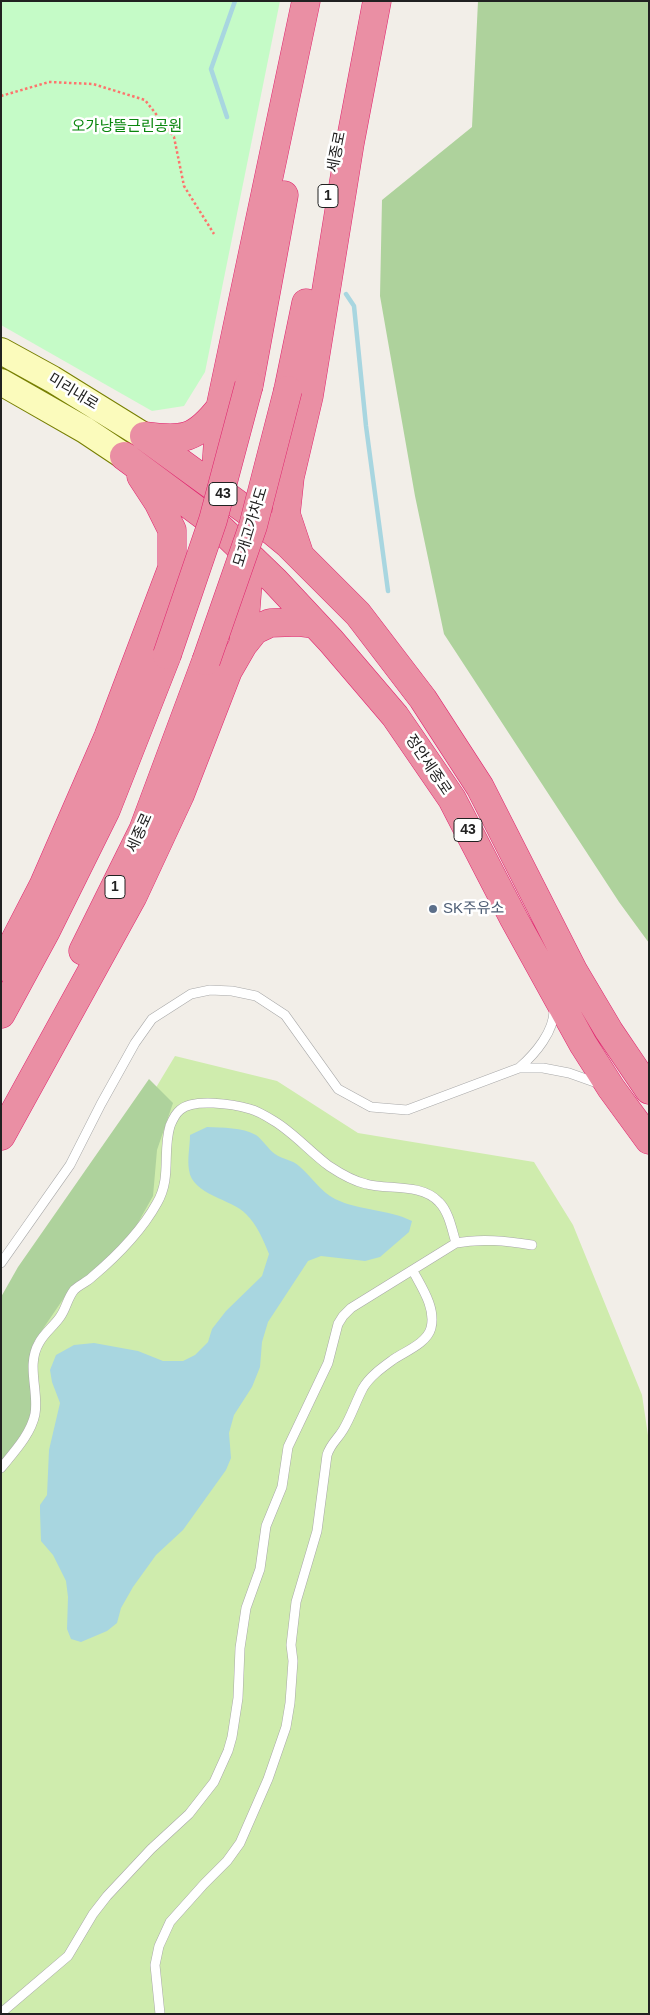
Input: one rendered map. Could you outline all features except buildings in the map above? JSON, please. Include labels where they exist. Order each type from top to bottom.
[{"type":"highway","points":[[224,495],[216,470],[220,408],[306,1]]},
{"type":"highway","points":[[1,1014],[46,931],[106,810],[167,655],[213,520],[249,385],[320,1]]},
{"type":"highway","name":"세종로","points":[[288,390],[341,133],[365,1]]},
{"type":"highway","points":[[299,555],[286,514],[290,477],[309,396],[350,143],[377,1]]},
{"type":"highway","name":"모개고가차도","points":[[206,661],[253,526],[288,390]]},
{"type":"highway","points":[[144,436],[174,440],[189,436],[206,426],[220,408]]},
{"type":"highway","name":"정안세종로","points":[[144,436],[224,495],[235,521],[242,550],[315,624],[395,716],[452,800],[583,1044],[611,1088],[649,1140]]},
{"type":"highway","points":[[124,456],[140,474],[158,502],[172,530],[172,568]]},
{"type":"highway","name":"정안세종로","points":[[124,456],[235,521],[299,555],[358,614],[424,699],[480,787],[574,972],[609,1031],[649,1090]]},
{"type":"highway","points":[[1,967],[43,886],[96,763],[172,568],[180,554],[196,539],[268,506],[290,477]]},
{"type":"highway","points":[[242,550],[248,581],[243,645]]},
{"type":"highway","points":[[1,1136],[133,896],[180,795],[228,671],[243,645],[255,630],[270,623],[299,622],[315,624]]},
{"type":"highway","name":"세종로","points":[[1,1102],[83,951],[143,830],[206,661]]},
{"type":"main road","name":"미리내로","points":[[1,350],[144,436]]},
{"type":"main road","name":"미리내로","points":[[1,382],[86,430],[124,456]]},
{"type":"lane","points":[[1,1263],[70,1165],[105,1097],[152,1019],[191,994],[210,990],[232,990],[256,996],[285,1015],[338,1089],[371,1107],[407,1110],[518,1068],[543,1068],[569,1073],[611,1088]]},
{"type":"lane","points":[[518,1068],[544,1040],[555,1015],[554,993]]},
{"type":"lane","points":[[1,1468],[33,1424],[36,1412],[33,1388],[34,1352],[40,1341],[61,1316],[65,1305],[75,1289],[91,1278],[125,1247],[137,1234],[156,1205],[163,1192],[167,1177],[170,1125],[180,1110],[185,1107],[199,1103],[208,1103],[250,1109],[276,1122],[323,1161],[354,1180],[368,1185],[419,1192],[431,1196],[439,1202],[444,1210],[456,1243]]},
{"type":"lane","points":[[1,2013],[68,1956],[93,1914],[107,1896],[151,1849],[189,1814],[214,1782],[232,1737],[238,1698],[240,1648],[246,1608],[260,1569],[266,1526],[282,1487],[288,1447],[328,1363],[334,1337],[343,1316],[351,1308],[456,1243],[474,1240],[512,1242],[532,1246]]},
{"type":"lane","points":[[160,2014],[155,1965],[159,1946],[170,1922],[204,1884],[228,1861],[240,1843],[268,1779],[286,1727],[290,1703],[293,1661],[291,1645],[296,1602],[317,1531],[327,1455],[331,1444],[343,1430],[364,1387],[371,1378],[392,1361],[421,1342],[431,1330],[432,1312],[413,1271]]},
{"type":"path","points":[[1,96],[49,82],[93,84],[145,100],[174,137],[184,186],[214,234]]},
{"type":"green space","name":"오가낭뜰근린공원","points":[[1,1],[280,1],[205,372],[184,406],[152,411],[1,325]]},
{"type":"green space","points":[[478,1],[649,1],[649,943],[619,902],[444,634],[415,496],[380,296],[382,200],[472,127]]},
{"type":"green space","points":[[175,1056],[277,1081],[358,1133],[534,1162],[573,1225],[642,1395],[649,1442],[649,2014],[1,2014],[1,1317],[128,1134]]},
{"type":"green space","points":[[149,1079],[173,1103],[157,1150],[153,1196],[130,1237],[93,1272],[72,1286],[34,1342],[35,1396],[30,1428],[1,1463],[1,1297],[18,1267]]},
{"type":"water","points":[[207,1127],[232,1128],[251,1132],[259,1137],[275,1154],[297,1164],[325,1192],[335,1199],[354,1206],[393,1214],[412,1221],[409,1232],[380,1257],[365,1261],[321,1256],[308,1261],[268,1322],[262,1342],[260,1367],[252,1387],[234,1415],[229,1433],[231,1458],[226,1470],[183,1530],[156,1555],[133,1587],[121,1608],[117,1623],[107,1631],[81,1642],[71,1639],[67,1629],[68,1597],[66,1581],[53,1555],[41,1541],[40,1505],[47,1495],[49,1450],[60,1403],[52,1382],[50,1370],[56,1355],[74,1345],[94,1343],[138,1351],[163,1361],[183,1361],[195,1355],[208,1342],[212,1329],[226,1311],[262,1276],[269,1254],[253,1223],[240,1209],[197,1185],[189,1170],[190,1135]]},
{"type":"waterway","points":[[227,117],[211,69],[235,1]]},
{"type":"waterway","points":[[346,294],[354,306],[366,426],[388,591]]},
{"type":"place","name":"SK주유소","points":[[433,909]]}]
